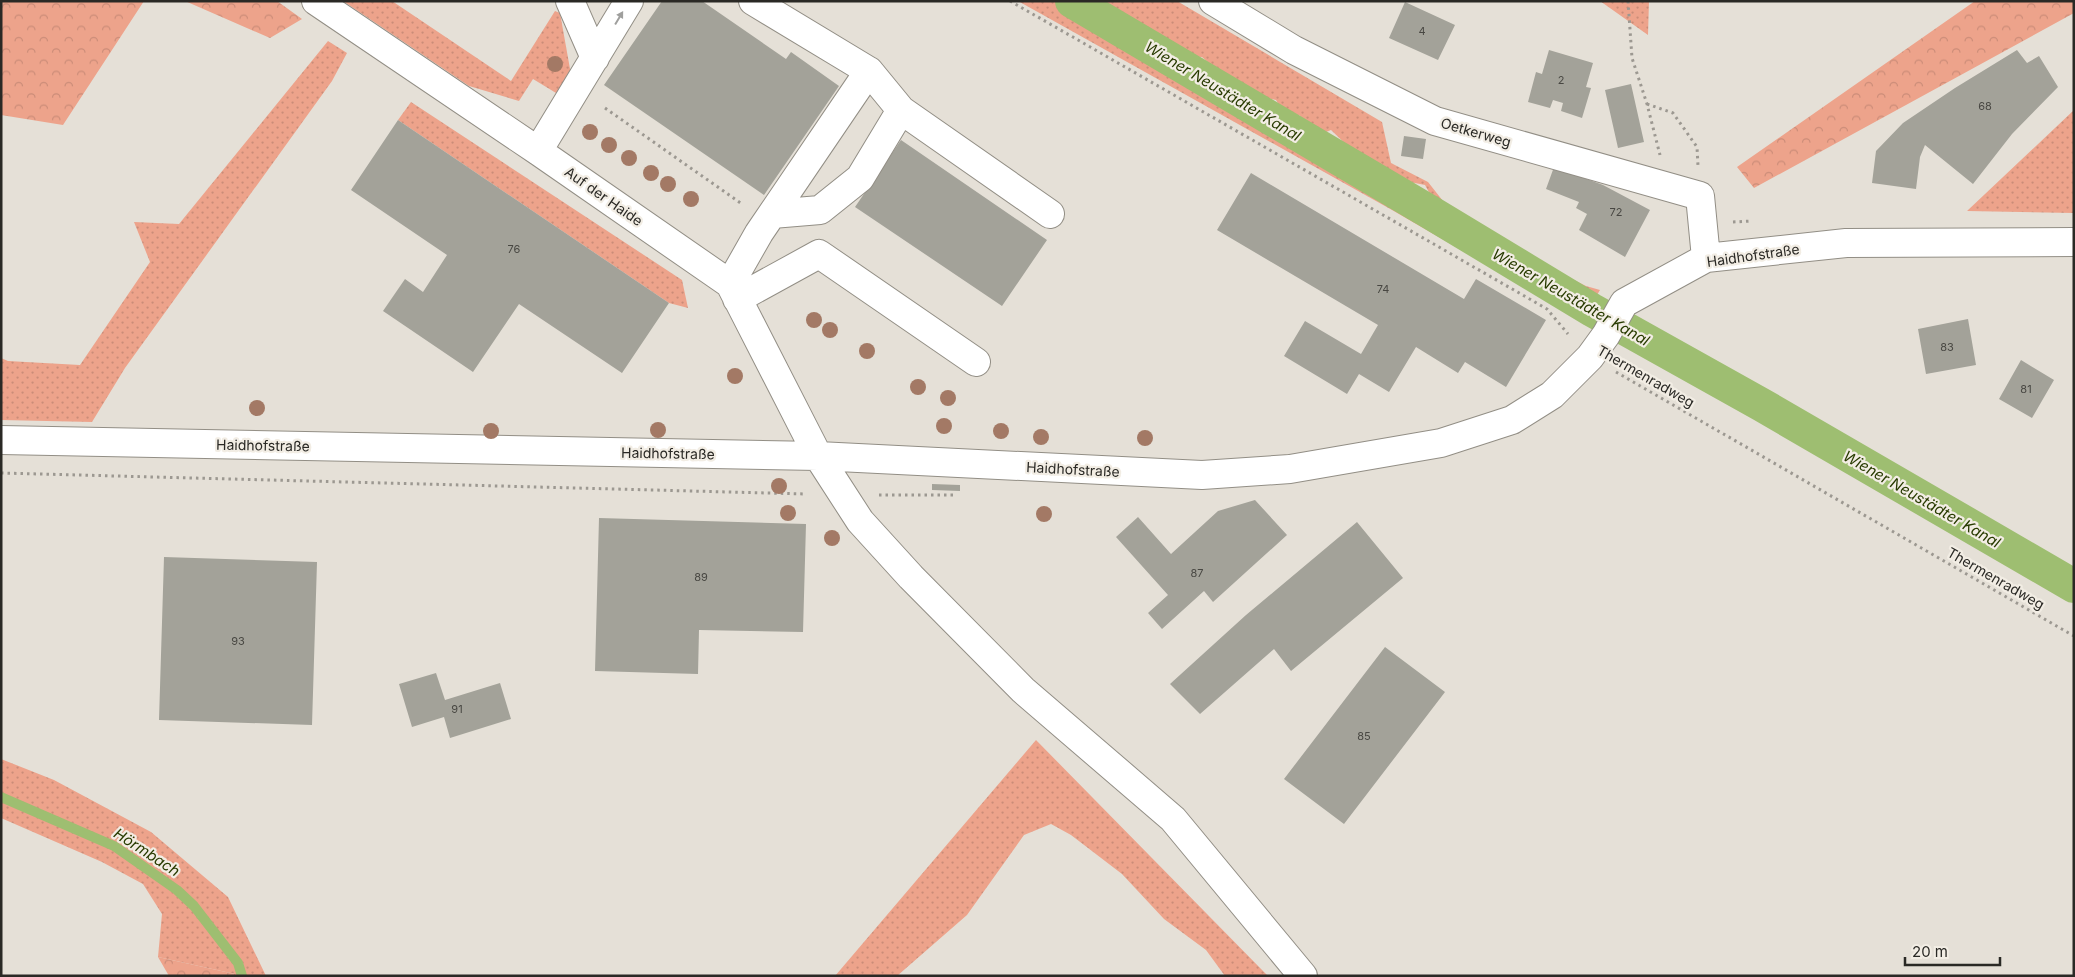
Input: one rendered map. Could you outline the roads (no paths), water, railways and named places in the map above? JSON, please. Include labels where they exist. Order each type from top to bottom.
[{"type":"street","name":"Auf der Haide","points":[[316,1],[538,151],[733,291],[818,456],[860,521],[911,577],[1023,690],[1173,818],[1303,976]]},
{"type":"street","points":[[570,1],[595,58]]},
{"type":"street","points":[[538,151],[629,1]]},
{"type":"street","points":[[753,1],[869,71],[900,110],[1050,214]]},
{"type":"street","name":"Oetkerweg","points":[[1212,1],[1294,50],[1435,121],[1700,196],[1706,258]]},
{"type":"street","points":[[733,291],[769,218],[869,71]]},
{"type":"street","points":[[769,218],[820,210],[860,178],[900,110]]},
{"type":"street","name":"Haidhofstraße","points":[[1,440],[818,456],[1202,475],[1290,469],[1441,443],[1512,420],[1552,395],[1590,357],[1606,335],[1624,303],[1706,258],[1846,243],[2074,242]]},
{"type":"street","points":[[733,291],[819,254],[976,362]]},
{"type":"waterway","name":"Wiener Neustädter Kanal","points":[[1072,1],[1592,310],[1762,405],[2074,586]]},
{"type":"waterway","name":"Hörmbach","points":[[1,797],[114,846],[177,890],[194,906],[238,963],[242,976]]}]
